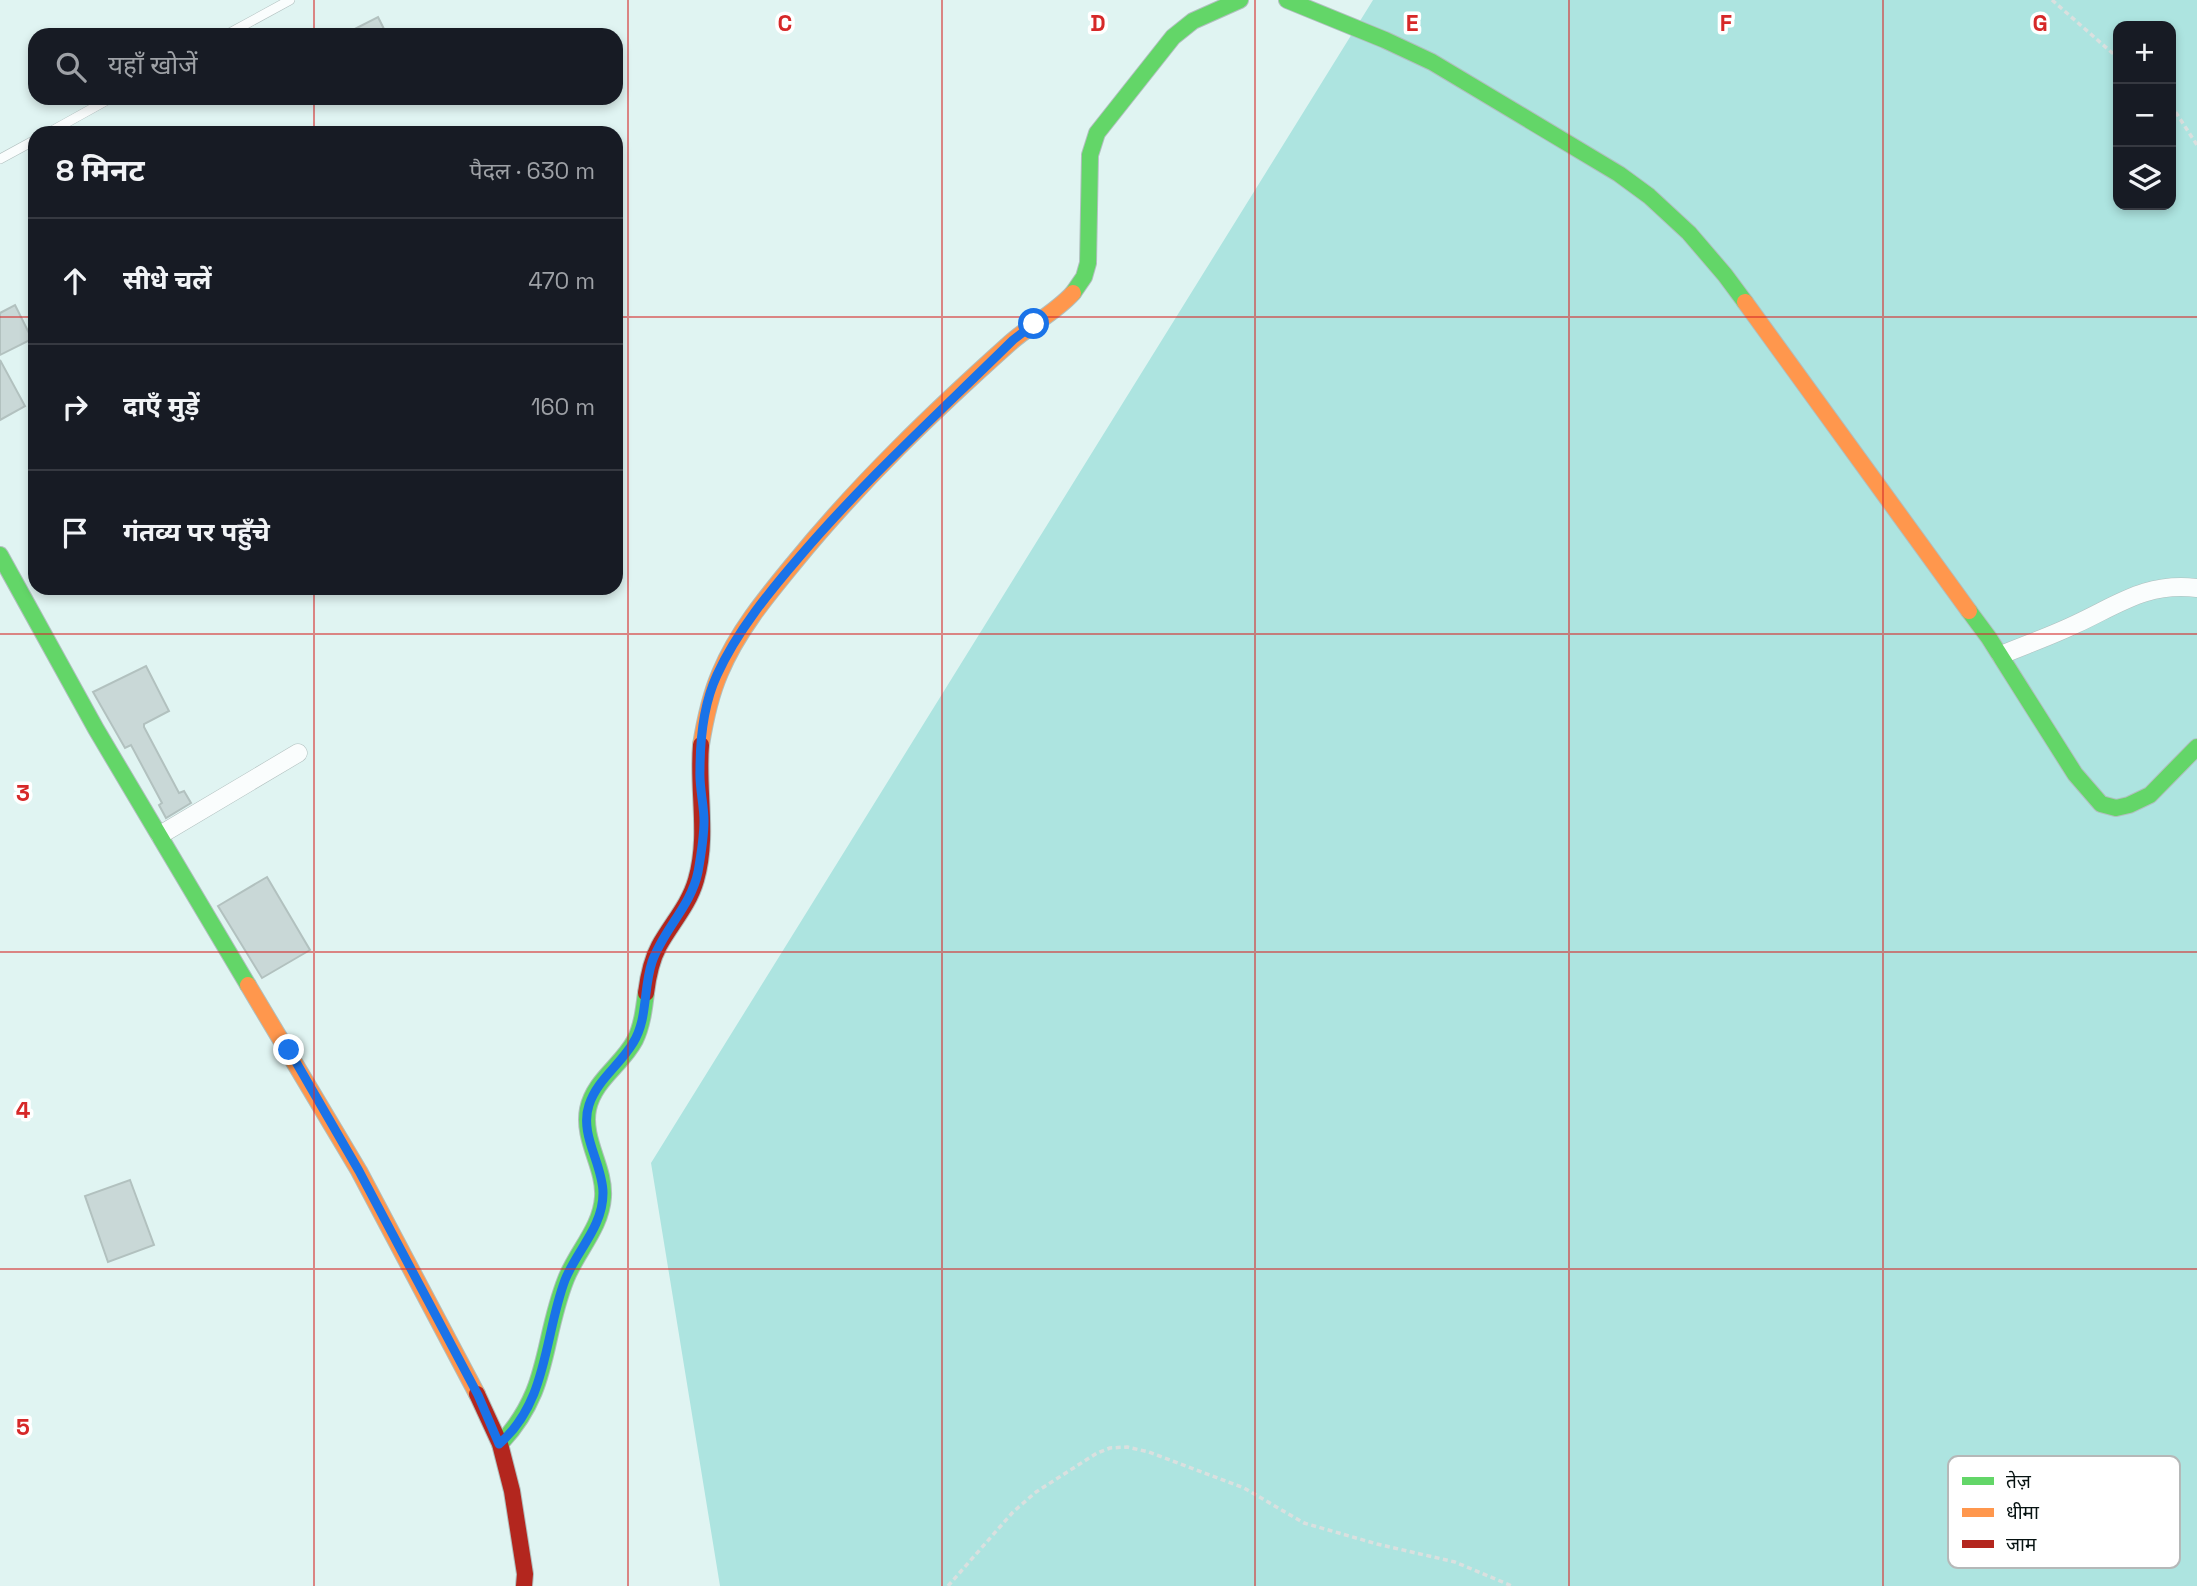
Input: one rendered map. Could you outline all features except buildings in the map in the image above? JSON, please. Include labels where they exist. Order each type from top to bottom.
[{"type":"street","points":[[499,1444],[527,1411],[540,1380],[565,1281],[596,1226],[603,1195],[587,1128],[590,1102],[596,1089],[632,1045],[640,1030],[652,961],[685,905],[698,873],[704,819],[699,768],[708,699],[717,676],[749,621],[830,520],[895,453],[1013,340],[1077,290],[1086,276],[1088,263],[1090,155],[1097,133],[1173,37],[1205,15],[1240,0]]},
{"type":"street","points":[[1287,0],[1432,62],[1602,163],[1638,187],[1686,228],[1725,275],[1842,434],[2001,655],[2075,774],[2101,804],[2116,808],[2150,795],[2197,747]]},
{"type":"street","points":[[0,555],[96,729],[359,1171],[478,1395],[499,1444],[512,1491],[525,1574],[524,1586]]},
{"type":"street","points":[[2001,655],[2074,625],[2144,591],[2176,585],[2197,588]]},
{"type":"street","points":[[160,835],[298,753]]},
{"type":"lane","points":[[239,28],[290,0]]},
{"type":"lane","points":[[60,126],[98,105]]},
{"type":"lane","points":[[0,159],[28,144]]},
{"type":"path","points":[[2052,0],[2113,54]]},
{"type":"path","points":[[2176,113],[2197,145]]},
{"type":"path","points":[[948,1586],[1013,1512],[1036,1492],[1097,1453],[1110,1448],[1127,1447],[1149,1452],[1244,1488],[1304,1523],[1455,1562],[1512,1586]]},
{"type":"shaded area","points":[[1373,0],[2197,0],[2197,1586],[720,1586],[651,1163]]},
{"type":"traffic: fast","points":[[1073,293],[1084,277],[1088,263],[1090,155],[1097,133],[1173,37],[1193,21],[1240,0]]},
{"type":"traffic: fast","points":[[1287,0],[1432,62],[1619,174],[1649,196],[1689,233],[1745,302]]},
{"type":"traffic: fast","points":[[0,555],[96,729],[248,985]]},
{"type":"traffic: fast","points":[[1969,611],[2075,774],[2101,804],[2116,808],[2150,795],[2197,747]]},
{"type":"traffic: fast","points":[[500,1444],[516,1424],[537,1385],[566,1279],[598,1219],[603,1186],[588,1132],[588,1109],[602,1081],[635,1040],[646,993]]},
{"type":"traffic: slow","points":[[701,745],[716,682],[727,658],[753,615],[794,563],[844,504],[925,421],[1010,343],[1073,293]]},
{"type":"traffic: slow","points":[[1745,302],[1969,611]]},
{"type":"traffic: slow","points":[[248,985],[359,1171],[477,1394]]},
{"type":"traffic: jam","points":[[646,993],[656,952],[689,898],[700,863],[701,745]]},
{"type":"traffic: jam","points":[[477,1394],[500,1444],[512,1491],[525,1574],[524,1586]]},
{"type":"route","points":[[289,1050],[359,1171],[478,1395],[499,1444],[527,1411],[540,1380],[565,1281],[596,1226],[603,1195],[587,1128],[590,1102],[596,1089],[632,1045],[640,1030],[652,961],[685,905],[698,873],[704,819],[699,768],[708,699],[717,676],[749,621],[830,520],[895,453],[1013,340],[1034,324]]}]
